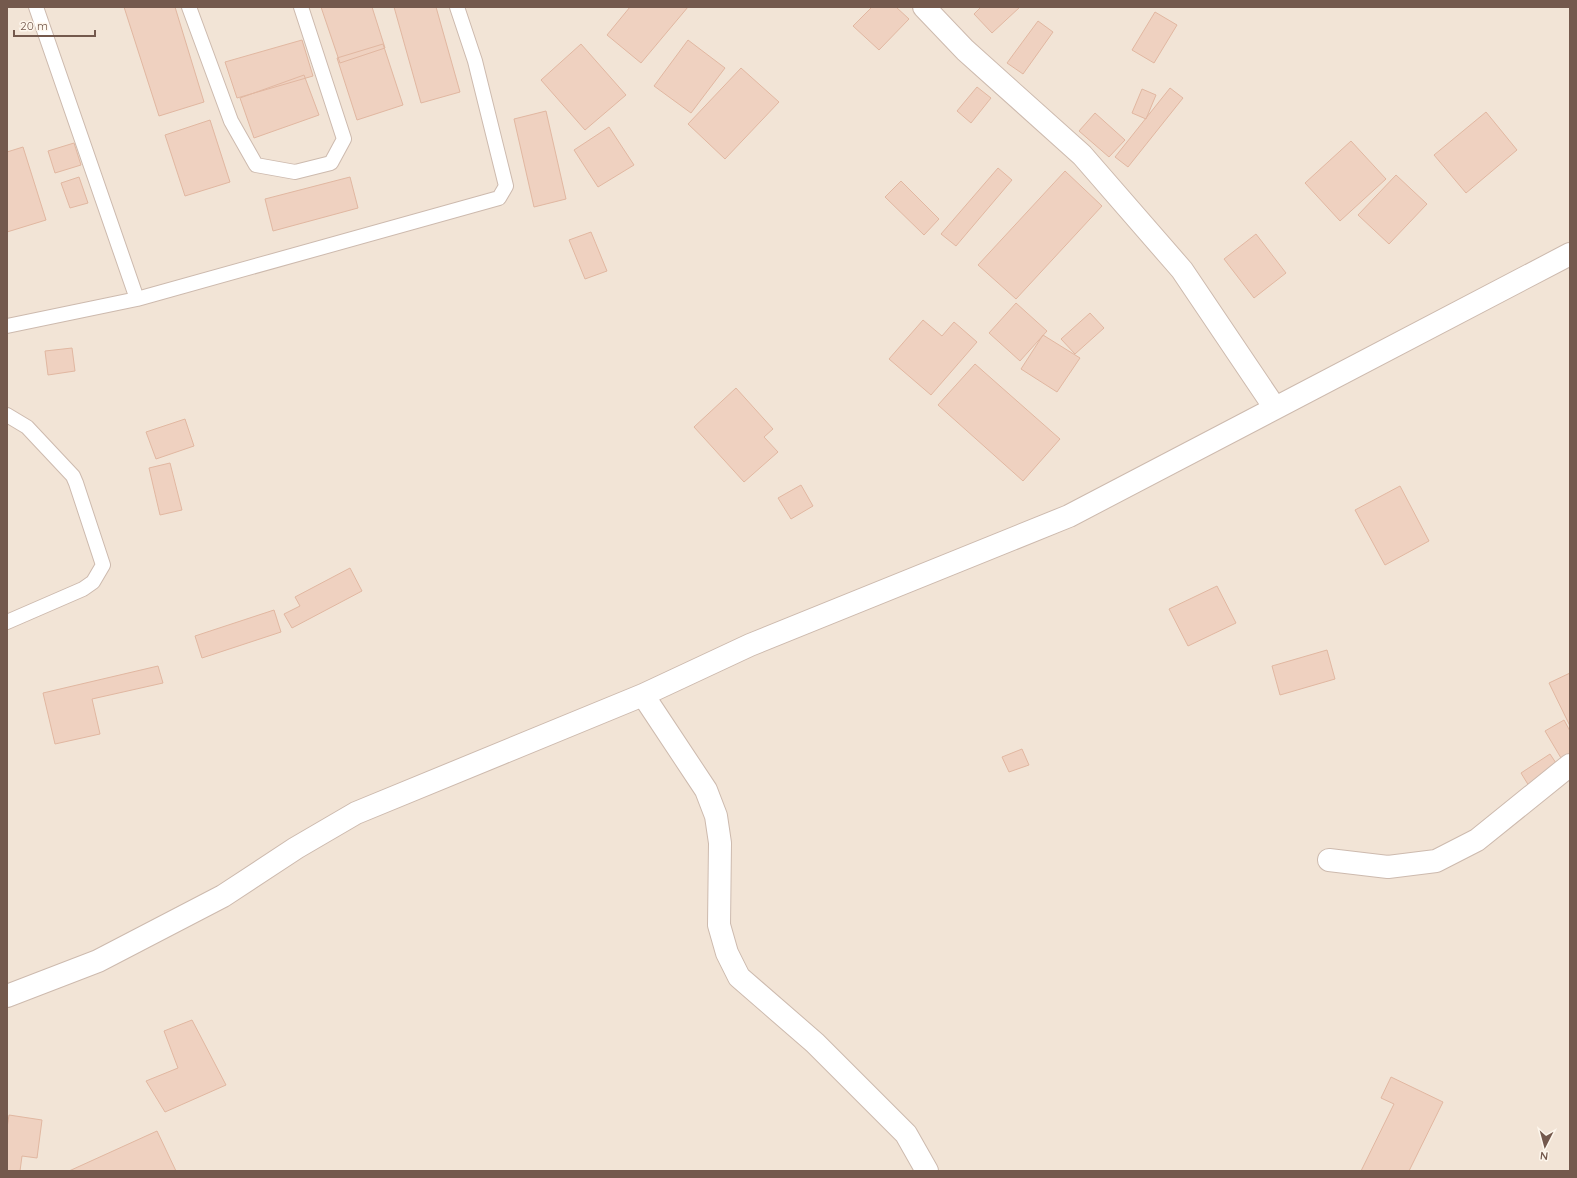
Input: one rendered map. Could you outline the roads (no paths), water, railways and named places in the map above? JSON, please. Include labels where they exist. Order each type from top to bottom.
[{"type":"street","points":[[924,7],[965,50],[1087,160],[1182,270],[1275,408]]},
{"type":"street","points":[[7,996],[98,961],[223,896],[296,848],[356,813],[643,695],[750,645],[1069,516],[1570,254]]},
{"type":"street","points":[[643,695],[706,790],[716,816],[720,843],[720,925],[726,953],[738,977],[815,1043],[906,1134],[927,1171]]},
{"type":"street","points":[[1329,860],[1388,867],[1436,861],[1477,840],[1570,765]]},
{"type":"lane","points":[[36,7],[137,299]]},
{"type":"lane","points":[[189,7],[231,121],[256,165],[295,172],[330,163],[344,138],[301,7]]},
{"type":"lane","points":[[7,326],[137,299],[499,198],[506,186],[476,61],[458,7]]},
{"type":"lane","points":[[7,415],[27,427],[73,476],[103,565],[93,582],[83,589],[7,622]]}]
